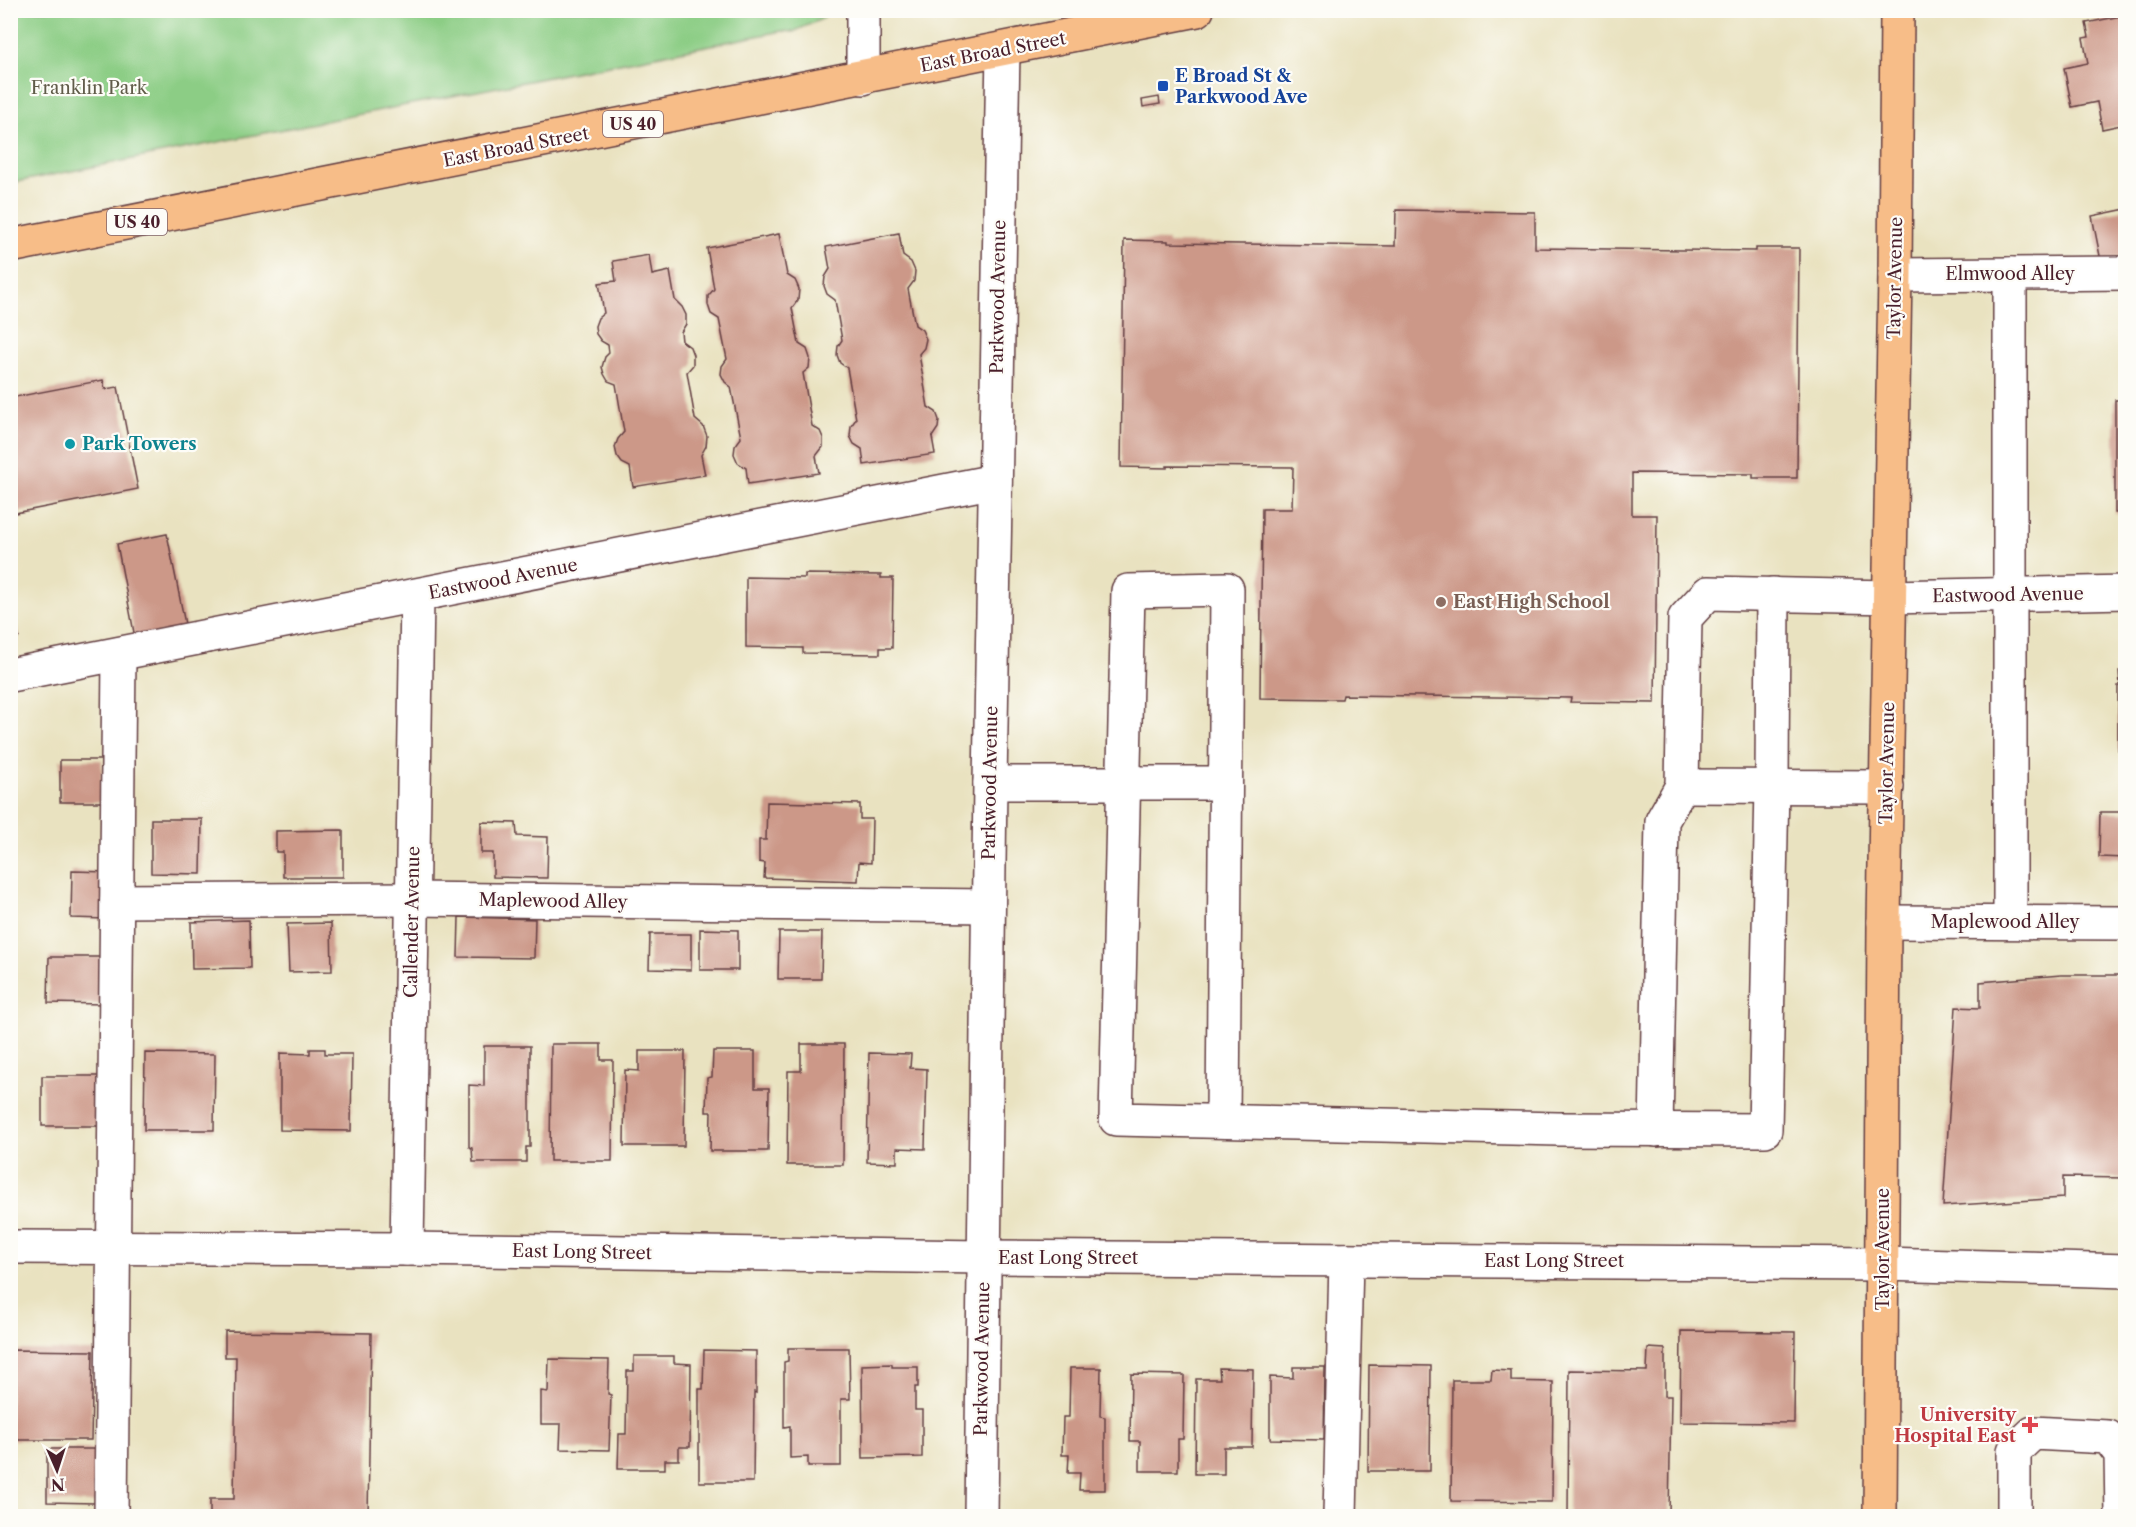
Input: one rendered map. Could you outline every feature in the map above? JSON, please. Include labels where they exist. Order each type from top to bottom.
[{"type":"main road","name":"East Broad Street","points":[[10,246],[1197,10]]},
{"type":"main road","name":"Taylor Avenue","points":[[1880,1516],[1884,922],[1897,10]]},
{"type":"street","points":[[863,10],[863,78]]},
{"type":"street","name":"Parkwood Avenue","points":[[981,1516],[988,906],[1003,50]]},
{"type":"street","name":"Elmwood Alley","points":[[1895,275],[2126,273]]},
{"type":"street","points":[[2010,274],[2010,922]]},
{"type":"street","name":"Eastwood Avenue","points":[[10,675],[995,481]]},
{"type":"street","points":[[1223,1121],[1227,589],[1128,591],[1116,1119],[1656,1130],[1765,1130],[1772,786],[1773,594]]},
{"type":"street","name":"Eastwood Avenue","points":[[1682,786],[1685,618],[1708,593],[1890,597],[2126,592]]},
{"type":"street","name":"Callender Avenue","points":[[406,1249],[417,596]]},
{"type":"street","points":[[111,1516],[119,654]]},
{"type":"street","points":[[990,783],[1224,783]]},
{"type":"street","points":[[1656,1130],[1662,821],[1682,786],[1887,787]]},
{"type":"street","name":"Maplewood Alley","points":[[117,900],[412,899],[988,906]]},
{"type":"street","name":"Maplewood Alley","points":[[1884,922],[2126,923]]},
{"type":"street","name":"East Long Street","points":[[10,1247],[1883,1264],[2126,1271]]},
{"type":"street","points":[[1340,1516],[1346,1260]]},
{"type":"street","points":[[2014,1516],[2014,1451],[2033,1433],[2108,1437],[2121,1454],[2122,1516]]},
{"type":"green space","name":"Franklin Park","points":[[11,10],[827,11],[824,18],[793,32],[782,31],[11,183]]},
{"type":"building","points":[[2126,15],[2126,124],[2102,129],[2097,102],[2072,107],[2064,68],[2088,63],[2083,38],[2089,37],[2086,23]]},
{"type":"building","points":[[1159,97],[1160,104],[1143,107],[1142,100]]},
{"type":"building","points":[[2126,209],[2126,256],[2101,261],[2092,216]]},
{"type":"building","points":[[1396,210],[1535,212],[1535,248],[1756,251],[1756,248],[1799,248],[1797,478],[1753,478],[1753,474],[1632,473],[1632,515],[1657,515],[1655,703],[1570,702],[1571,698],[1343,695],[1342,699],[1260,698],[1262,509],[1292,509],[1293,467],[1121,467],[1124,240],[1168,241],[1168,243],[1395,246]]},
{"type":"building","points":[[899,233],[903,256],[911,262],[915,271],[914,281],[908,289],[915,325],[922,330],[926,339],[924,348],[919,354],[928,407],[936,412],[939,420],[938,428],[932,437],[935,454],[864,465],[862,449],[854,444],[850,436],[851,426],[856,419],[847,368],[840,363],[837,355],[838,346],[842,340],[835,300],[827,294],[824,286],[825,277],[830,269],[826,247]]},
{"type":"building","points":[[779,234],[787,275],[795,280],[799,289],[798,300],[792,308],[799,344],[807,349],[810,358],[809,368],[803,373],[812,426],[820,431],[823,447],[816,456],[819,473],[748,484],[746,468],[738,463],[734,454],[735,446],[741,438],[731,387],[721,374],[722,366],[727,359],[719,319],[711,314],[708,305],[708,296],[714,289],[707,248]]},
{"type":"building","points":[[649,255],[652,275],[670,271],[675,300],[686,315],[686,324],[681,332],[682,341],[690,347],[693,355],[693,365],[687,372],[695,419],[703,426],[707,436],[706,446],[701,455],[705,475],[633,487],[630,467],[622,463],[617,456],[615,447],[624,432],[616,384],[608,381],[604,374],[602,367],[609,353],[608,345],[596,334],[595,326],[598,318],[604,313],[599,283],[616,281],[613,261]]},
{"type":"building","name":"Park Towers","points":[[103,380],[105,389],[118,387],[138,489],[10,514],[10,398]]},
{"type":"building","points":[[2115,400],[2126,400],[2126,513],[2115,513]]},
{"type":"building","points":[[167,534],[186,629],[135,638],[117,544]]},
{"type":"building","points":[[805,574],[881,575],[881,578],[893,578],[892,648],[880,648],[880,654],[803,653],[803,648],[746,647],[746,577],[805,578]]},
{"type":"building","points":[[10,599],[19,637],[10,638]]},
{"type":"building","points":[[2119,671],[2126,671],[2126,750],[2118,750]]},
{"type":"building","points":[[60,760],[102,760],[101,802],[60,802]]},
{"type":"building","points":[[767,802],[860,804],[860,819],[872,819],[871,863],[859,862],[858,881],[764,878],[765,863],[759,862],[759,840],[766,840]]},
{"type":"building","points":[[2100,812],[2126,812],[2126,858],[2099,857]]},
{"type":"building","points":[[151,819],[202,819],[201,874],[151,873]]},
{"type":"building","points":[[481,822],[516,823],[517,836],[548,837],[547,878],[493,877],[493,853],[481,853]]},
{"type":"building","points":[[343,830],[343,877],[283,877],[283,852],[276,852],[276,831]]},
{"type":"building","points":[[72,871],[108,872],[107,919],[71,918]]},
{"type":"building","points":[[459,917],[535,919],[534,958],[458,957]]},
{"type":"building","points":[[249,920],[250,968],[192,969],[191,922]]},
{"type":"building","points":[[331,923],[332,971],[289,972],[287,924]]},
{"type":"building","points":[[700,929],[738,930],[738,970],[700,970]]},
{"type":"building","points":[[779,932],[822,932],[821,979],[778,979]]},
{"type":"building","points":[[650,934],[691,934],[691,970],[649,969]]},
{"type":"building","points":[[49,957],[105,957],[104,1004],[48,1003]]},
{"type":"building","points":[[2061,975],[2126,975],[2126,1178],[2063,1177],[2063,1198],[1943,1206],[1956,1007],[1980,1008],[1980,982]]},
{"type":"building","points":[[551,1044],[601,1044],[601,1060],[613,1060],[612,1161],[550,1161]]},
{"type":"building","points":[[801,1044],[844,1044],[843,1165],[787,1165],[788,1071],[801,1071]]},
{"type":"building","points":[[484,1046],[530,1046],[530,1147],[526,1147],[526,1162],[473,1162],[472,1148],[469,1147],[469,1085],[484,1086]]},
{"type":"building","points":[[310,1049],[325,1049],[325,1054],[352,1054],[351,1131],[280,1130],[280,1053],[310,1054]]},
{"type":"building","points":[[639,1051],[685,1051],[684,1146],[624,1146],[625,1070],[639,1071]]},
{"type":"building","points":[[713,1051],[755,1051],[755,1088],[769,1088],[768,1151],[710,1151],[711,1112],[706,1112],[707,1078],[712,1077]]},
{"type":"building","points":[[145,1053],[215,1054],[214,1130],[144,1130]]},
{"type":"building","points":[[869,1053],[911,1054],[910,1068],[927,1069],[925,1149],[897,1148],[897,1163],[867,1162]]},
{"type":"building","points":[[42,1076],[110,1076],[110,1126],[42,1126]]},
{"type":"building","points":[[225,1331],[371,1333],[368,1516],[210,1516],[210,1499],[234,1499],[236,1357],[225,1357]]},
{"type":"building","points":[[1681,1331],[1795,1332],[1794,1423],[1680,1422]]},
{"type":"building","points":[[788,1348],[849,1348],[850,1399],[841,1399],[841,1466],[808,1466],[808,1457],[790,1458],[790,1426],[784,1427],[784,1362],[788,1361]]},
{"type":"building","points":[[1648,1348],[1665,1349],[1665,1396],[1671,1396],[1669,1516],[1568,1516],[1569,1370],[1647,1371]]},
{"type":"building","points":[[10,1350],[93,1351],[91,1440],[10,1440]]},
{"type":"building","points":[[704,1350],[756,1351],[753,1482],[699,1482],[699,1389],[703,1389]]},
{"type":"building","points":[[634,1356],[674,1356],[674,1363],[691,1364],[690,1447],[679,1447],[679,1460],[665,1460],[665,1469],[618,1469],[619,1434],[626,1434],[627,1371],[634,1371]]},
{"type":"building","points":[[549,1359],[609,1360],[608,1394],[611,1395],[609,1450],[560,1449],[561,1424],[541,1424],[541,1391],[548,1392]]},
{"type":"building","points":[[892,1364],[892,1367],[918,1367],[915,1410],[922,1410],[922,1457],[863,1458],[862,1365]]},
{"type":"building","points":[[1369,1365],[1431,1366],[1430,1471],[1368,1471]]},
{"type":"building","points":[[1293,1367],[1325,1367],[1324,1440],[1270,1439],[1270,1377],[1293,1378]]},
{"type":"building","points":[[1070,1368],[1101,1368],[1100,1416],[1105,1417],[1105,1490],[1079,1490],[1080,1473],[1068,1473],[1069,1455],[1062,1455],[1063,1417],[1069,1417]]},
{"type":"building","points":[[1219,1368],[1253,1369],[1252,1447],[1224,1447],[1224,1474],[1195,1474],[1196,1379],[1220,1379]]},
{"type":"building","points":[[1492,1370],[1511,1371],[1511,1381],[1553,1382],[1552,1502],[1451,1501],[1452,1380],[1491,1380]]},
{"type":"building","points":[[1131,1374],[1184,1375],[1183,1439],[1178,1439],[1178,1471],[1140,1471],[1140,1441],[1130,1441]]},
{"type":"building","points":[[47,1449],[95,1449],[95,1503],[47,1502]]},
{"type":"place","name":"E Broad St & Parkwood Ave","points":[[1163,86]]},
{"type":"place","name":"Park Towers","points":[[70,444]]},
{"type":"place","name":"East High School","points":[[1441,602]]},
{"type":"place","name":"University Hospital East","points":[[2030,1425]]}]
